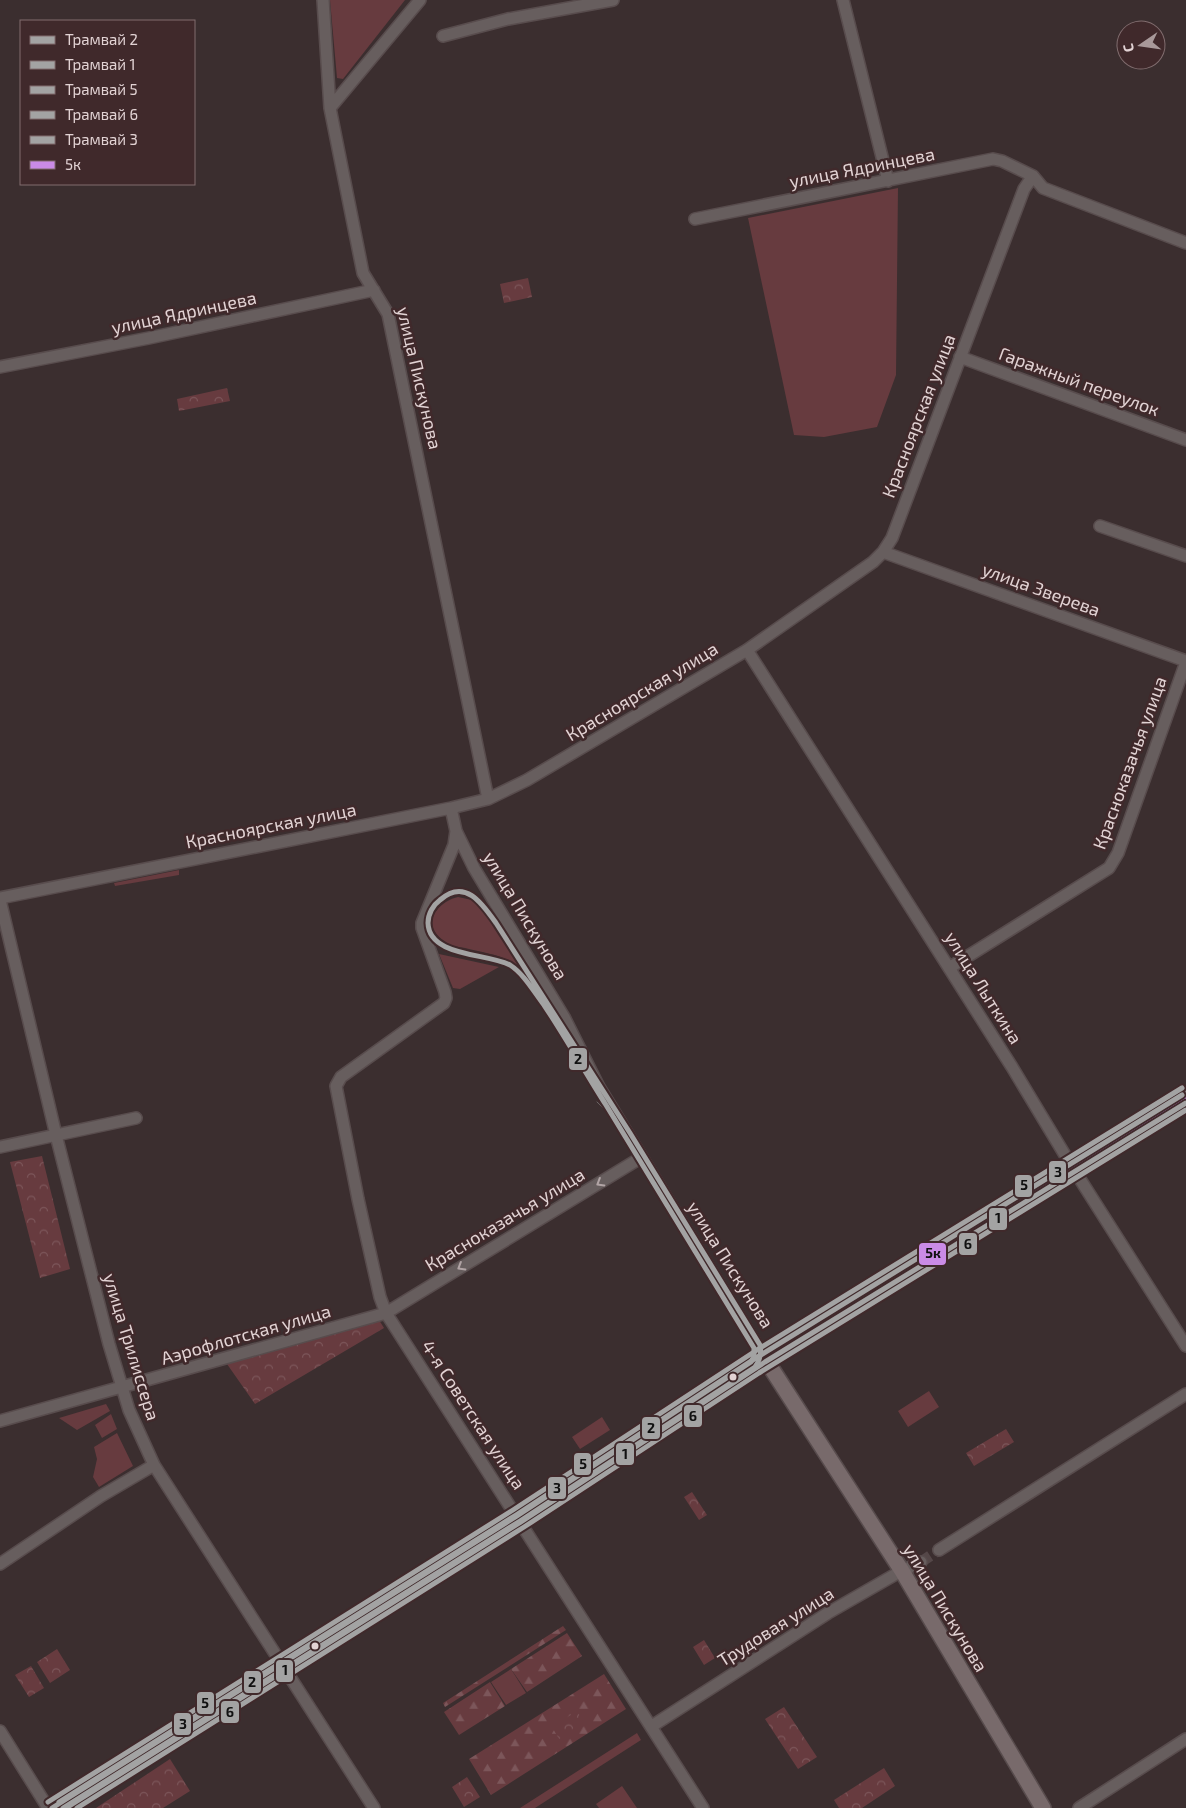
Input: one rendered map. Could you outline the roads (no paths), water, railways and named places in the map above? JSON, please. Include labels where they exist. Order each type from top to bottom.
[{"type":"main road","points":[[57,1808],[518,1518],[764,1357],[1186,1098]]},
{"type":"main road","name":"улица Пискунова","points":[[764,1357],[902,1571],[1044,1808]]},
{"type":"street","name":"улица Пискунова","points":[[323,0],[330,108],[363,273],[388,314],[488,799]]},
{"type":"street","points":[[330,108],[420,0]]},
{"type":"street","points":[[443,36],[499,21],[613,0]]},
{"type":"street","points":[[843,0],[888,181]]},
{"type":"street","name":"улица Ядринцева","points":[[695,219],[993,159],[1002,161],[1034,176],[1043,188],[1186,243]]},
{"type":"street","name":"Красноярская улица","points":[[0,899],[488,799],[527,780],[747,650],[873,562],[883,552],[892,538],[1024,190],[1034,176]]},
{"type":"street","name":"улица Ядринцева","points":[[0,367],[157,337],[374,290]]},
{"type":"street","name":"Гаражный переулок","points":[[960,357],[1186,440]]},
{"type":"street","points":[[1100,526],[1186,556]]},
{"type":"street","name":"улица Зверева","points":[[883,552],[1186,662]]},
{"type":"street","name":"улица Лыткина","points":[[747,650],[950,968],[1073,1168],[1186,1346]]},
{"type":"street","name":"Красноказачья улица","points":[[950,968],[1109,868],[1118,853],[1186,662]]},
{"type":"street","name":"улица Пискунова","points":[[451,808],[456,831],[478,876],[564,1017],[599,1087],[764,1357]]},
{"type":"street","name":"4-я Советская улица","points":[[456,831],[454,845],[422,923],[422,928],[445,992],[446,998],[444,1003],[341,1077],[336,1086],[358,1199],[380,1297],[386,1313],[703,1808]]},
{"type":"street","name":"улица Трилиссера","points":[[0,899],[56,1135],[109,1344],[129,1410],[154,1465],[374,1808]]},
{"type":"street","points":[[0,1147],[136,1118]]},
{"type":"street","name":"Красноказачья улица","points":[[386,1313],[642,1157]]},
{"type":"street","name":"Аэрофлотская улица","points":[[0,1421],[386,1313]]},
{"type":"street","points":[[939,1550],[1186,1394]]},
{"type":"street","points":[[0,1564],[101,1496],[154,1465]]},
{"type":"street","name":"Трудовая улица","points":[[652,1726],[828,1613],[921,1562]]},
{"type":"street","points":[[0,1731],[48,1808]]},
{"type":"street","points":[[1079,1808],[1186,1739]]},
{"type":"tunnel","points":[[921,1562],[939,1550]]},
{"type":"tram line","name":"2","points":[[52,1808],[517,1516],[751,1362],[754,1356],[754,1348],[560,1030],[520,973],[510,965],[500,961],[448,948],[438,942],[431,934],[428,920],[435,904],[449,894],[465,892],[479,901],[496,923],[630,1133],[760,1345],[759,1359],[755,1367],[520,1521],[63,1808]]},
{"type":"tram line","name":"5","points":[[48,1802],[513,1510],[757,1350],[1182,1088]]},
{"type":"tram line","name":"3","points":[[59,1802],[516,1515],[751,1361],[1182,1095]]},
{"type":"tram line","points":[[597,1102],[615,1119]]},
{"type":"tram line","name":"1","points":[[66,1808],[521,1522],[765,1362],[1186,1103]]},
{"type":"tram line","name":"6","points":[[77,1808],[524,1527],[759,1373],[1186,1110]]},
{"type":"tram line","points":[[818,1320],[846,1311]]},
{"type":"tram line","points":[[760,1345],[766,1348],[774,1348]]}]
